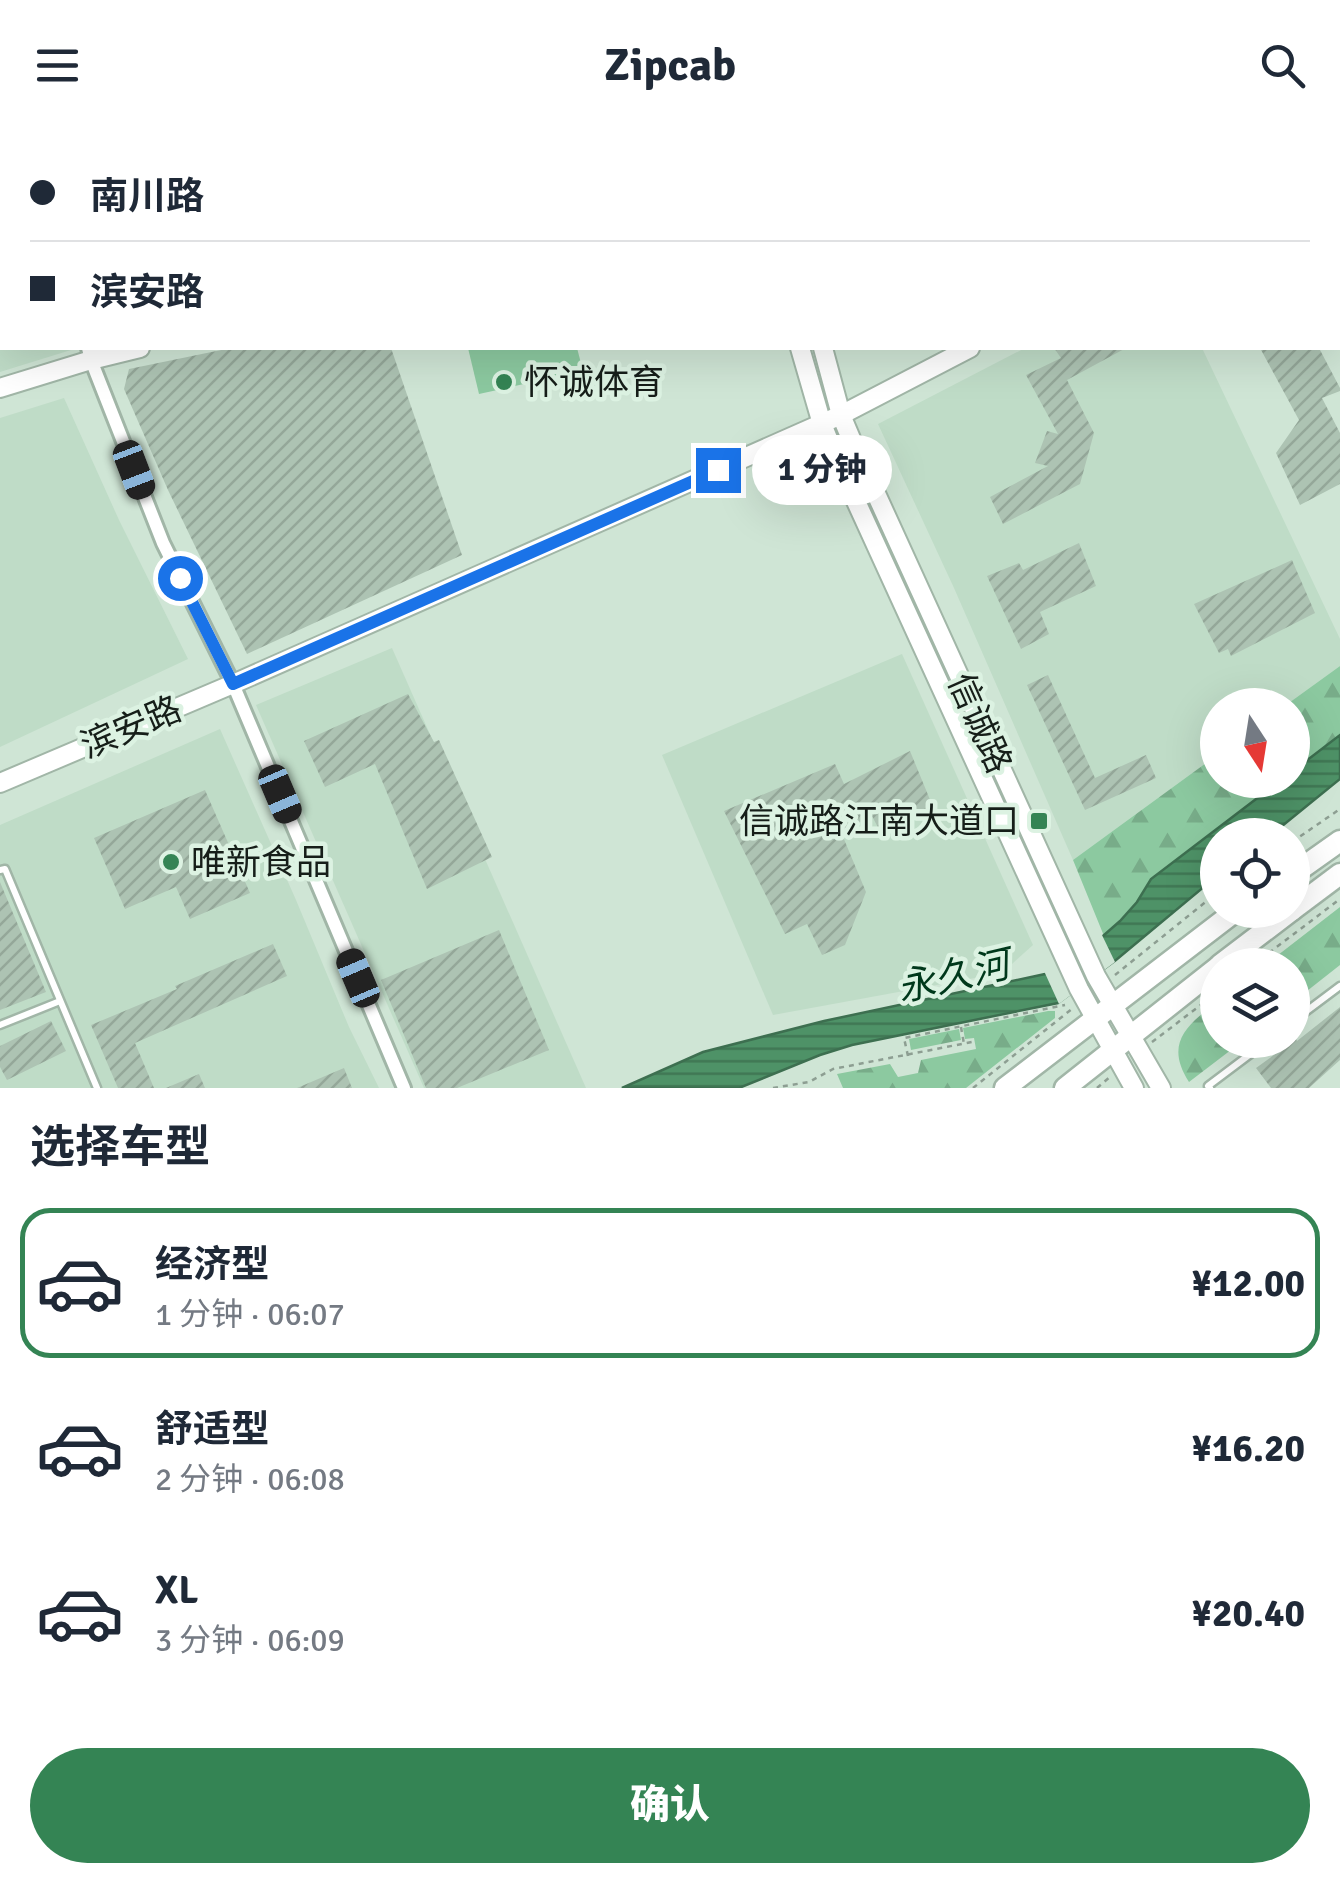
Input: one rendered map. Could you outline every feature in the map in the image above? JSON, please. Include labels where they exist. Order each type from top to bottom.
[{"type":"main road","points":[[0,388],[89,354],[123,350]]},
{"type":"main road","name":"信诚路","points":[[801,350],[822,424],[1038,902],[1079,989],[1134,1088]]},
{"type":"main road","name":"信诚路","points":[[824,350],[841,415],[1057,893],[1096,976],[1161,1088]]},
{"type":"main road","name":"滨安路","points":[[0,782],[233,684],[822,424],[966,350]]},
{"type":"main road","points":[[1310,862],[1340,841]]},
{"type":"main road","points":[[1310,896],[1340,874]]},
{"type":"main road","points":[[1005,1088],[1213,928]]},
{"type":"main road","points":[[1242,948],[1269,928]]},
{"type":"main road","points":[[1065,1088],[1117,1059],[1200,984]]},
{"type":"street","points":[[89,354],[163,543],[233,684],[404,1088]]},
{"type":"lane","points":[[0,870],[4,868],[98,1088]]},
{"type":"lane","points":[[1310,1008],[1340,986]]},
{"type":"lane","points":[[0,1025],[60,1000]]},
{"type":"lane","points":[[1210,1088],[1245,1058]]},
{"type":"path","points":[[1310,830],[1340,809]]},
{"type":"path","points":[[1275,948],[1340,899]]},
{"type":"path","points":[[1135,1045],[1200,1003]]},
{"type":"path","points":[[908,1056],[904,1038],[1064,1005]]},
{"type":"path","points":[[960,1026],[964,1044]]},
{"type":"path","points":[[774,1088],[809,1082],[833,1069],[972,1042]]},
{"type":"path","points":[[1097,1088],[1117,1059]]},
{"type":"shaded area","points":[[0,350],[71,350],[0,372]]},
{"type":"shaded area","points":[[1021,350],[1203,350],[1340,639],[1340,666],[1310,688],[1200,688],[1200,767],[1073,860],[878,424]]},
{"type":"shaded area","points":[[64,398],[188,659],[0,747],[0,418]]},
{"type":"shaded area","points":[[392,648],[586,1088],[424,1088],[256,705]]},
{"type":"shaded area","points":[[902,654],[1033,945],[1002,973],[773,1015],[662,755]]},
{"type":"shaded area","points":[[220,729],[379,1088],[0,1088],[0,825]]},
{"type":"shaded area","points":[[1340,735],[1340,779],[1292,818],[1231,818],[1257,798],[1310,798],[1310,758]]},
{"type":"shaded area","points":[[1200,842],[1200,890],[1058,1003],[852,1045],[739,1088],[622,1088],[703,1052],[824,1021],[1045,974],[1120,921],[1151,879]]},
{"type":"green space","name":"怀诚体育","points":[[468,350],[578,350],[583,371],[479,394]]},
{"type":"green space","points":[[1340,666],[1340,735],[1310,758],[1310,688]]},
{"type":"green space","points":[[1200,767],[1200,798],[1257,798],[1231,818],[1200,818],[1200,842],[1151,879],[1137,902],[1104,936],[1073,860]]},
{"type":"green space","points":[[1340,907],[1340,965],[1310,989],[1310,948],[1287,948]]},
{"type":"green space","points":[[1055,1011],[1055,1018],[966,1088],[843,1088],[837,1074],[890,1064],[898,1077],[918,1073],[921,1060],[976,1049],[974,1038],[965,1039],[963,1028]]},
{"type":"green space","points":[[1200,1016],[1200,1058],[1220,1058],[1189,1082],[1179,1046]]},
{"type":"green space","points":[[959,1029],[961,1040],[911,1050],[909,1039]]},
{"type":"pier","points":[[1101,933],[1115,962],[1059,1004],[1044,971]]},
{"type":"building","points":[[221,350],[392,350],[462,555],[247,654],[124,389],[129,369]]},
{"type":"building","points":[[1055,350],[1122,350],[1067,380],[1094,433],[1080,484],[1003,524],[990,497],[1048,466],[1035,463],[1047,431],[1058,434],[1026,375],[1061,358]]},
{"type":"building","points":[[1261,350],[1320,350],[1340,388],[1322,398],[1340,433],[1340,484],[1300,505],[1276,453],[1299,420]]},
{"type":"building","points":[[1079,543],[1096,586],[1040,612],[1049,634],[1021,649],[987,576],[1019,563],[1023,570]]},
{"type":"building","points":[[1292,560],[1315,613],[1231,656],[1228,649],[1219,653],[1194,604]]},
{"type":"building","points":[[1048,675],[1095,778],[1146,755],[1156,778],[1085,810],[1027,685]]},
{"type":"building","points":[[408,694],[434,742],[439,740],[492,857],[427,889],[375,764],[325,787],[304,741]]},
{"type":"building","points":[[910,751],[933,807],[883,837],[872,816],[841,832],[866,892],[845,945],[822,955],[807,924],[785,934],[724,811],[835,764],[844,784]]},
{"type":"building","name":"唯新食品","points":[[205,790],[250,893],[190,919],[176,887],[125,909],[94,838]]},
{"type":"building","points":[[0,882],[46,992],[0,1010]]},
{"type":"building","points":[[499,930],[549,1050],[457,1088],[426,1088],[381,980]]},
{"type":"building","points":[[273,944],[287,976],[135,1043],[154,1088],[118,1088],[91,1025]]},
{"type":"building","points":[[1340,1007],[1340,1060],[1309,1088],[1271,1088],[1256,1068],[1270,1058],[1310,1058],[1310,1031]]},
{"type":"building","points":[[51,1021],[66,1051],[7,1080],[0,1067],[0,1046]]},
{"type":"building","points":[[344,1068],[352,1088],[297,1088]]},
{"type":"building","points":[[199,1074],[205,1088],[166,1088]]},
{"type":"place","name":"怀诚体育","points":[[504,382]]},
{"type":"place","name":"信诚路江南大道口","points":[[1039,821]]},
{"type":"place","name":"唯新食品","points":[[171,862]]},
{"type":"route","points":[[180,578],[233,684],[718,470]]},
{"type":"water label","name":"永久河","points":[[953,976]]}]
